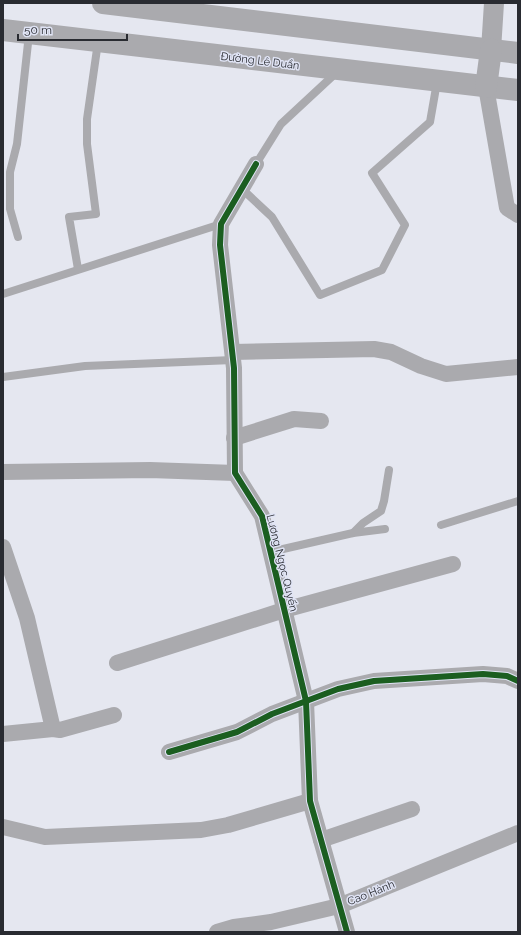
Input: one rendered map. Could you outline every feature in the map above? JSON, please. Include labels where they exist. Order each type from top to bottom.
[{"type":"main road","points":[[103,3],[518,53]]},
{"type":"main road","name":"Đường Lê Duẩn","points":[[3,30],[486,88],[518,90]]},
{"type":"main road","points":[[486,88],[492,50]]},
{"type":"street","points":[[492,50],[494,3]]},
{"type":"street","points":[[486,88],[507,208],[518,215]]},
{"type":"street","points":[[3,472],[150,470],[235,473],[233,356],[220,245],[221,224],[256,164]]},
{"type":"street","points":[[233,356],[374,349],[391,352],[421,366],[446,374],[518,367]]},
{"type":"street","points":[[234,438],[294,419],[321,421]]},
{"type":"street","name":"Lương Ngọc Quyến","points":[[235,473],[262,516],[306,701],[310,801],[347,932]]},
{"type":"street","points":[[3,547],[27,618],[53,729]]},
{"type":"street","points":[[117,663],[284,610],[453,564]]},
{"type":"street","points":[[169,752],[237,732],[272,714],[338,689],[374,681],[483,674],[507,676],[518,681]]},
{"type":"street","points":[[3,734],[53,729],[60,730],[114,715]]},
{"type":"street","points":[[3,827],[45,837],[201,830],[228,825],[310,801]]},
{"type":"street","points":[[321,840],[412,809]]},
{"type":"street","name":"Cao Hành","points":[[217,932],[234,927],[271,922],[339,906],[518,833]]},
{"type":"lane","points":[[18,237],[10,209],[10,172],[17,144],[30,33]]},
{"type":"lane","points":[[78,270],[70,217],[96,214],[89,159],[87,118],[98,41]]},
{"type":"lane","points":[[256,164],[281,124],[339,70]]},
{"type":"lane","points":[[241,188],[272,218],[320,295],[382,270],[405,225],[372,173],[430,122],[437,82]]},
{"type":"lane","points":[[3,294],[221,224]]},
{"type":"lane","points":[[3,377],[85,366],[233,356]]},
{"type":"lane","points":[[352,533],[363,523],[381,511],[389,470]]},
{"type":"lane","points":[[441,525],[518,501]]},
{"type":"lane","points":[[270,552],[352,533],[385,529]]},
{"type":"cycle path","points":[[256,164],[221,224],[220,245],[234,368],[235,473],[262,516],[306,701],[310,801],[347,932]]},
{"type":"cycle path","points":[[169,752],[237,732],[272,714],[338,689],[374,681],[483,674],[507,676],[518,681]]}]
